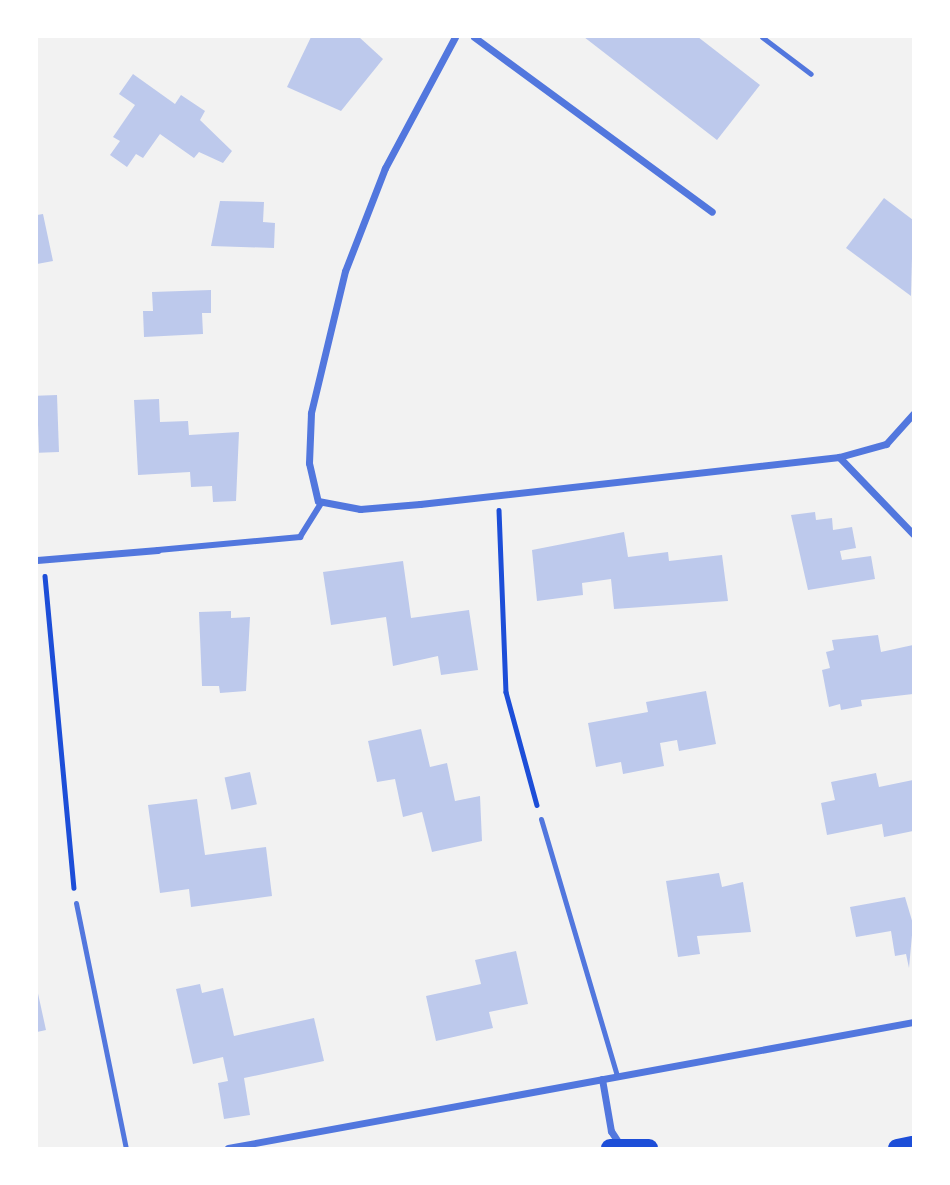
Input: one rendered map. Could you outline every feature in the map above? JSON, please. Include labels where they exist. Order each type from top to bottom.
[{"type":"main road","points":[[897,1148],[913,1145]]},
{"type":"main road","points":[[615,1147],[649,1148]]},
{"type":"street","points":[[321,504],[312,489],[309,434],[341,284],[375,189],[455,37]]},
{"type":"street","points":[[474,37],[712,212]]},
{"type":"street","points":[[321,504],[359,509],[839,457],[886,444],[913,414]]},
{"type":"street","points":[[839,457],[913,534]]},
{"type":"street","points":[[40,560],[300,537],[321,504]]},
{"type":"street","points":[[228,1148],[913,1022]]},
{"type":"street","points":[[602,1079],[615,1147]]},
{"type":"lane","points":[[762,37],[811,74]]},
{"type":"lane","points":[[541,819],[617,1076]]},
{"type":"lane","points":[[76,903],[126,1148]]},
{"type":"path","points":[[498,496],[506,692],[541,819]]},
{"type":"path","points":[[40,560],[56,749],[76,903]]},
{"type":"building","points":[[311,37],[359,37],[383,59],[341,111],[287,87]]},
{"type":"building","points":[[584,37],[698,37],[760,85],[717,140]]},
{"type":"building","points":[[133,74],[175,104],[181,95],[205,111],[200,120],[232,151],[223,163],[199,152],[194,158],[160,134],[143,158],[136,154],[127,167],[110,155],[120,141],[113,137],[135,105],[119,94]]},
{"type":"building","points":[[884,198],[913,220],[911,296],[846,248]]},
{"type":"building","points":[[220,201],[264,202],[263,222],[275,223],[274,248],[211,246]]},
{"type":"building","points":[[43,214],[53,261],[37,264],[37,215]]},
{"type":"building","points":[[211,290],[211,313],[202,313],[203,334],[144,337],[143,311],[153,311],[152,292]]},
{"type":"building","points":[[57,395],[59,452],[39,453],[37,396]]},
{"type":"building","points":[[159,399],[160,422],[188,421],[189,435],[239,432],[236,501],[213,502],[212,486],[191,487],[190,472],[138,475],[134,400]]},
{"type":"building","points":[[815,512],[816,520],[832,518],[833,530],[852,527],[856,548],[840,551],[842,560],[871,556],[875,579],[808,590],[791,515]]},
{"type":"building","points":[[624,532],[628,557],[668,552],[669,561],[722,555],[728,601],[614,609],[611,579],[582,583],[583,595],[537,601],[532,550]]},
{"type":"building","points":[[403,561],[411,618],[469,610],[478,670],[441,675],[438,656],[393,666],[386,617],[331,625],[323,572]]},
{"type":"building","points":[[231,611],[231,618],[250,617],[246,691],[220,693],[219,686],[202,686],[199,612]]},
{"type":"building","points":[[878,635],[881,652],[913,645],[913,694],[861,700],[862,706],[841,710],[840,704],[829,707],[822,670],[830,668],[826,652],[834,650],[832,640]]},
{"type":"building","points":[[706,691],[716,744],[679,751],[677,740],[660,743],[664,766],[623,774],[621,762],[596,767],[588,723],[648,712],[646,702]]},
{"type":"building","points":[[421,729],[430,767],[447,763],[455,801],[480,796],[482,841],[432,852],[422,812],[403,817],[395,779],[377,782],[368,741]]},
{"type":"building","points":[[250,772],[257,804],[231,810],[225,777]]},
{"type":"building","points":[[876,773],[879,787],[913,780],[913,831],[884,837],[882,824],[827,835],[821,803],[835,800],[831,782]]},
{"type":"building","points":[[197,799],[205,855],[266,847],[272,896],[191,907],[189,889],[160,893],[148,805]]},
{"type":"building","points":[[719,873],[722,887],[743,882],[751,932],[697,936],[700,954],[678,957],[666,881]]},
{"type":"building","points":[[905,897],[913,924],[909,968],[906,954],[895,956],[891,931],[856,937],[850,907]]},
{"type":"building","points":[[516,951],[528,1004],[489,1012],[493,1028],[436,1041],[426,996],[481,984],[475,960]]},
{"type":"building","points":[[200,984],[202,993],[223,988],[234,1036],[314,1018],[324,1061],[244,1078],[250,1115],[224,1119],[218,1083],[228,1081],[223,1057],[193,1064],[176,989]]},
{"type":"building","points":[[37,989],[46,1030],[37,1032]]}]
